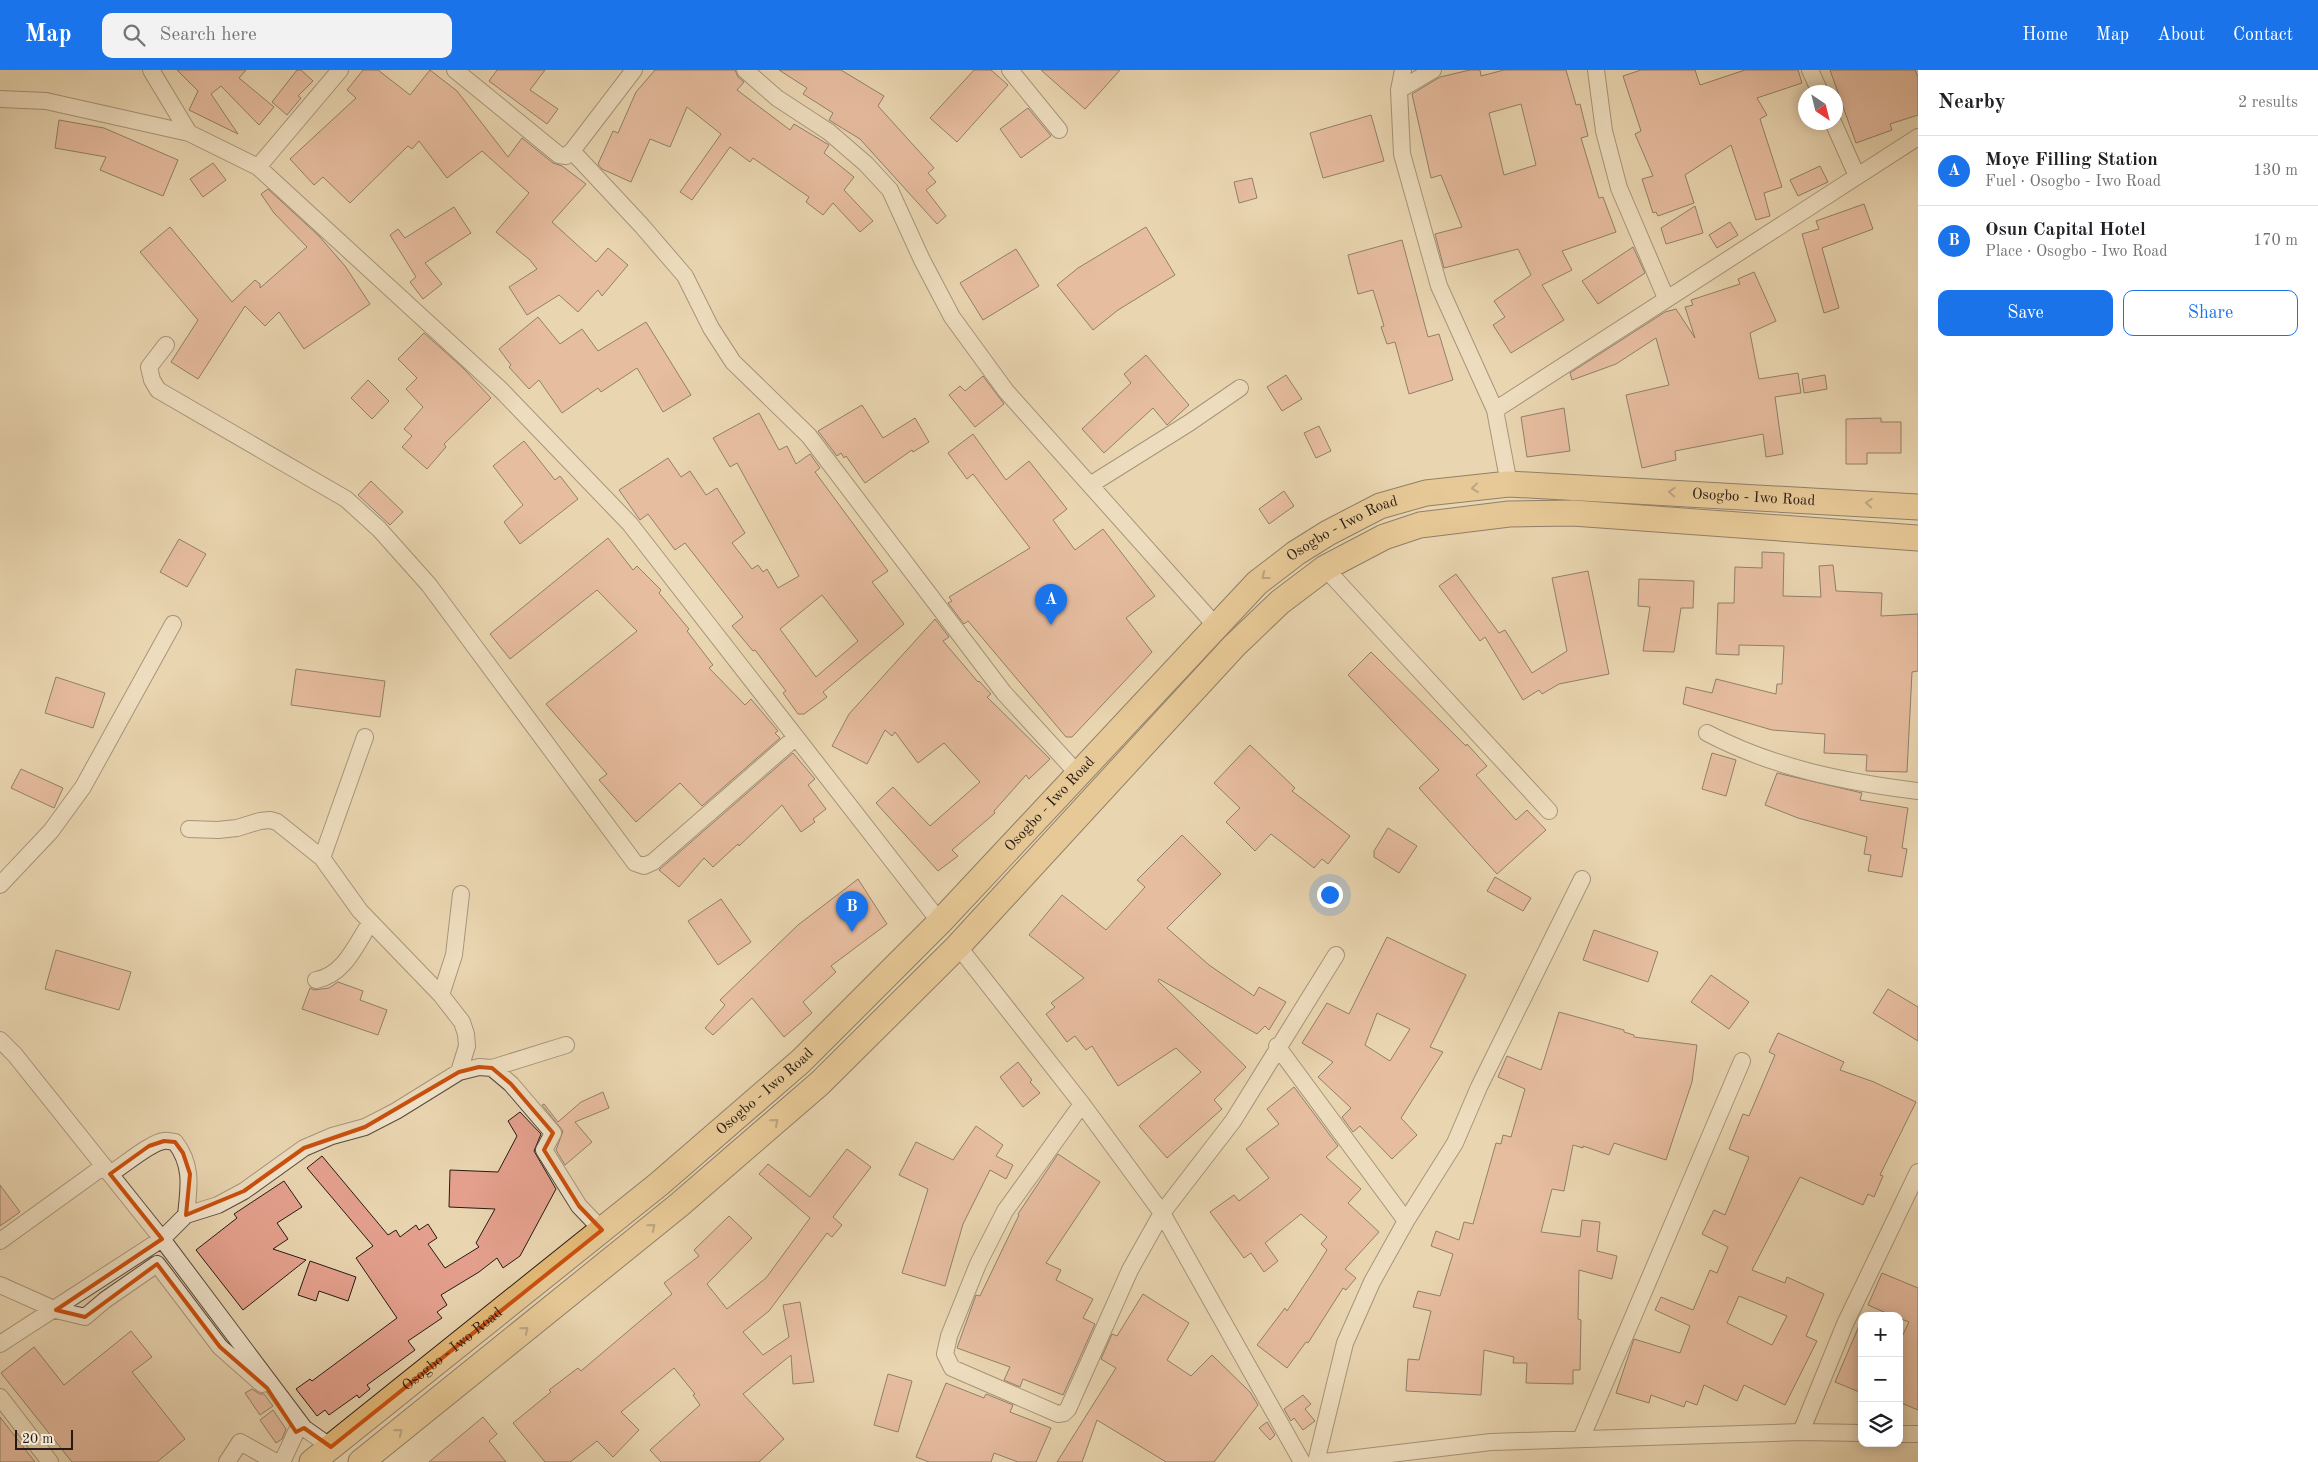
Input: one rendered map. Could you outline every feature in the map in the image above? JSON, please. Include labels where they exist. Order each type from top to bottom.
[{"type":"main road","name":"Osogbo - Iwo Road","points":[[321,1455],[659,1184],[801,1061],[940,922],[1257,582],[1296,553],[1380,506],[1426,493],[1509,484],[1918,507]]},
{"type":"main road","name":"Osogbo - Iwo Road","points":[[361,1462],[679,1205],[820,1083],[958,946],[1234,646],[1280,602],[1325,568],[1384,537],[1420,525],[1509,514],[1573,513],[1918,538]]},
{"type":"street","points":[[151,70],[189,133]]},
{"type":"street","points":[[258,167],[340,70]]},
{"type":"street","points":[[455,70],[559,155],[566,156],[572,151],[634,70]]},
{"type":"street","points":[[745,70],[777,98],[829,132],[866,164],[890,190],[922,260],[952,317],[1006,391],[1216,626]]},
{"type":"street","points":[[1010,70],[1059,130]]},
{"type":"street","points":[[1403,70],[1400,90],[1402,154],[1439,286],[1495,410],[1509,484]]},
{"type":"street","points":[[1400,90],[1433,70]]},
{"type":"street","points":[[1596,70],[1604,131],[1619,188],[1666,298]]},
{"type":"street","points":[[1810,70],[1817,85]]},
{"type":"street","points":[[0,99],[46,101],[189,133],[258,167],[501,390],[630,524],[940,922]]},
{"type":"street","points":[[1837,130],[1857,176]]},
{"type":"street","points":[[1495,410],[1918,137]]},
{"type":"street","points":[[572,151],[642,226],[685,276],[711,328],[733,362],[810,436],[1004,693],[1078,774]]},
{"type":"street","points":[[166,345],[148,367],[152,380],[158,390],[346,499],[379,529],[430,585],[635,863],[644,866],[653,862],[795,738]]},
{"type":"street","points":[[1090,485],[1189,423],[1240,388]]},
{"type":"street","points":[[1325,568],[1549,811]]},
{"type":"street","points":[[0,886],[51,831],[83,787],[173,624]]},
{"type":"street","points":[[1707,733],[1776,763],[1873,785],[1918,790]]},
{"type":"street","points":[[322,858],[365,738]]},
{"type":"street","points":[[189,830],[237,828],[270,820],[277,822],[322,858],[370,923],[441,996],[462,1022],[467,1046],[459,1072]]},
{"type":"street","points":[[1316,1462],[1346,1343],[1372,1282],[1406,1221],[1455,1143],[1479,1086],[1582,878]]},
{"type":"street","points":[[441,996],[454,955],[461,894]]},
{"type":"street","points":[[316,980],[331,976],[341,967],[370,923]]},
{"type":"street","points":[[958,946],[1082,1104],[1162,1213],[1302,1462]]},
{"type":"street","points":[[1082,1104],[1004,1211],[978,1264],[949,1336],[945,1354],[952,1368],[1058,1414],[1064,1413],[1068,1409],[1130,1270],[1162,1213],[1233,1121],[1277,1046],[1336,955]]},
{"type":"street","points":[[0,1040],[15,1055],[162,1238],[300,1430]]},
{"type":"street","points":[[0,1344],[56,1310],[162,1238],[186,1215],[218,1205],[244,1191],[304,1148],[332,1136],[364,1127],[396,1111],[459,1072],[485,1068],[566,1044]]},
{"type":"street","points":[[467,1046],[485,1068],[511,1084],[553,1133],[544,1150],[579,1206],[602,1230]]},
{"type":"street","points":[[1277,1046],[1406,1221]]},
{"type":"street","points":[[1581,1439],[1742,1061]]},
{"type":"street","points":[[0,1241],[107,1170],[131,1161],[149,1146],[164,1141],[175,1142],[183,1153],[190,1174],[186,1215]]},
{"type":"street","points":[[1801,1432],[1845,1324],[1918,1172]]},
{"type":"street","points":[[0,1285],[56,1310],[85,1317],[105,1300],[158,1264],[220,1347],[267,1388],[321,1455]]},
{"type":"street","points":[[0,1397],[50,1462]]},
{"type":"street","points":[[282,1462],[300,1430]]},
{"type":"street","points":[[1324,1462],[1491,1442],[1801,1432],[1858,1433]]},
{"type":"street","points":[[1903,1434],[1918,1434]]},
{"type":"street","points":[[226,1462],[240,1442],[276,1462]]},
{"type":"highlighted area","points":[[479,1067],[492,1068],[511,1084],[553,1133],[544,1150],[579,1206],[602,1230],[331,1447],[304,1428],[296,1432],[267,1388],[220,1347],[157,1264],[85,1317],[56,1310],[162,1239],[110,1174],[149,1146],[164,1141],[175,1142],[183,1153],[190,1174],[186,1215],[244,1191],[304,1148],[365,1127],[459,1072]]},
{"type":"building","points":[[177,70],[246,70],[239,78],[274,107],[259,125],[221,86],[211,94],[238,134],[189,110],[198,91]]},
{"type":"building","points":[[297,70],[301,70],[313,81],[298,96],[301,98],[287,115],[272,102]]},
{"type":"building","points":[[363,70],[378,70],[410,95],[430,70],[457,91],[508,157],[522,138],[553,163],[562,166],[586,184],[552,222],[596,262],[608,248],[628,265],[602,296],[598,290],[578,312],[559,295],[527,315],[509,287],[537,269],[530,260],[496,232],[529,193],[482,151],[447,178],[419,141],[412,149],[408,146],[350,203],[323,177],[314,185],[290,159],[356,98],[347,90]]},
{"type":"building","points":[[497,70],[545,70],[530,90],[558,109],[547,124],[489,81]]},
{"type":"building","points":[[655,70],[735,70],[738,77],[744,82],[737,90],[790,130],[794,124],[829,145],[824,153],[854,177],[844,190],[873,221],[860,232],[833,203],[823,215],[806,202],[809,197],[753,158],[750,162],[730,147],[692,200],[680,192],[721,134],[687,107],[670,147],[650,139],[631,182],[602,169],[598,164],[613,131],[618,133],[636,92]]},
{"type":"building","points":[[779,70],[841,70],[884,96],[878,106],[934,168],[928,173],[936,182],[926,190],[946,216],[937,224],[860,139],[829,120],[833,113],[803,94],[807,88]]},
{"type":"building","points":[[974,70],[991,70],[1008,85],[957,142],[930,118]]},
{"type":"building","points":[[1041,70],[1120,70],[1085,109]]},
{"type":"building","points":[[1470,70],[1480,70],[1481,76],[1504,70],[1566,70],[1576,105],[1580,104],[1588,136],[1581,138],[1599,198],[1603,197],[1616,232],[1562,251],[1572,270],[1542,285],[1564,320],[1511,353],[1493,325],[1505,317],[1494,301],[1531,275],[1518,249],[1444,268],[1435,234],[1462,227],[1441,175],[1431,178],[1412,94],[1440,77]],"holes":[[[1521,104],[1536,165],[1504,175],[1489,113]]]},
{"type":"building","points":[[1641,70],[1695,70],[1700,85],[1745,70],[1798,70],[1802,83],[1757,98],[1767,115],[1760,119],[1782,187],[1764,193],[1770,216],[1756,220],[1731,145],[1685,175],[1694,203],[1658,216],[1656,212],[1653,213],[1642,179],[1653,176],[1635,134],[1641,131],[1623,76]]},
{"type":"building","points":[[1830,70],[1915,70],[1918,77],[1918,115],[1890,124],[1892,130],[1856,143],[1843,106],[1843,85],[1835,85]]},
{"type":"building","points":[[1028,108],[1051,136],[1021,158],[1000,129]]},
{"type":"building","points":[[1371,115],[1384,161],[1323,178],[1310,133]]},
{"type":"building","points":[[59,120],[104,128],[178,160],[163,196],[100,170],[106,157],[55,148]]},
{"type":"building","points":[[213,163],[226,180],[203,197],[190,179]]},
{"type":"building","points":[[1820,166],[1828,182],[1798,196],[1790,180]]},
{"type":"building","points":[[1252,178],[1257,198],[1239,203],[1234,182]]},
{"type":"building","points":[[268,189],[319,236],[345,266],[370,304],[304,349],[279,312],[265,326],[245,306],[198,379],[171,362],[198,320],[140,252],[170,227],[232,302],[255,280],[260,284],[260,288],[307,247],[274,213],[261,194]]},
{"type":"building","points":[[1864,204],[1873,229],[1822,248],[1839,308],[1824,313],[1802,234],[1819,229],[1816,221]]},
{"type":"building","points":[[1695,206],[1703,233],[1666,244],[1661,228]]},
{"type":"building","points":[[454,207],[471,233],[425,263],[442,284],[423,299],[410,282],[416,277],[390,235],[398,229],[405,238]]},
{"type":"building","points":[[1730,222],[1738,235],[1717,248],[1709,235]]},
{"type":"building","points":[[1146,227],[1175,275],[1118,310],[1093,330],[1057,285],[1078,268]]},
{"type":"building","points":[[1402,240],[1428,337],[1439,334],[1453,380],[1409,394],[1395,342],[1387,344],[1381,327],[1384,326],[1373,290],[1358,294],[1348,255]]},
{"type":"building","points":[[1633,247],[1645,273],[1598,304],[1582,281]]},
{"type":"building","points":[[1016,249],[1039,286],[983,320],[960,283]]},
{"type":"building","points":[[1754,272],[1776,321],[1750,333],[1759,379],[1798,373],[1801,393],[1775,397],[1783,454],[1766,457],[1763,434],[1675,451],[1676,460],[1642,468],[1626,395],[1669,385],[1656,338],[1616,364],[1572,380],[1570,373],[1665,312],[1676,309],[1695,338],[1685,307],[1693,305],[1691,300],[1740,284],[1738,279]]},
{"type":"building","points":[[538,317],[560,344],[582,329],[598,351],[646,322],[691,395],[663,412],[637,368],[601,392],[598,388],[562,413],[539,380],[529,389],[509,367],[511,365],[499,349]]},
{"type":"building","points":[[424,333],[463,368],[491,398],[444,444],[446,447],[427,469],[402,447],[412,436],[404,429],[423,407],[406,389],[417,378],[398,359]]},
{"type":"building","points":[[1146,355],[1189,405],[1167,425],[1153,408],[1104,453],[1082,429],[1131,383],[1124,374]]},
{"type":"building","points":[[1286,375],[1302,399],[1282,411],[1267,387]]},
{"type":"building","points":[[1825,375],[1827,389],[1804,393],[1802,379]]},
{"type":"building","points":[[983,376],[1004,404],[975,427],[949,395],[960,386],[965,391]]},
{"type":"building","points":[[368,380],[389,401],[372,419],[351,398]]},
{"type":"building","points":[[862,405],[883,438],[915,418],[929,442],[913,452],[912,450],[865,483],[846,456],[844,458],[841,453],[837,456],[818,431]]},
{"type":"building","points":[[1564,408],[1570,451],[1527,457],[1521,417]]},
{"type":"building","points":[[759,413],[779,450],[787,446],[796,464],[810,454],[820,468],[815,472],[888,571],[872,582],[904,624],[823,692],[827,697],[804,714],[798,714],[783,693],[786,691],[755,650],[753,651],[732,626],[743,617],[685,543],[675,550],[648,514],[640,520],[619,490],[668,458],[681,477],[690,471],[706,495],[717,488],[745,533],[732,543],[752,569],[758,565],[763,572],[767,569],[778,588],[799,576],[737,463],[730,467],[713,438]],"holes":[[[822,595],[858,641],[816,677],[780,629]]]},
{"type":"building","points":[[1881,418],[1881,422],[1901,422],[1901,453],[1867,453],[1867,464],[1846,464],[1846,419]]},
{"type":"building","points":[[1319,426],[1331,451],[1316,458],[1304,433]]},
{"type":"building","points":[[973,434],[1006,480],[1029,461],[1067,509],[1053,520],[1075,550],[1103,529],[1155,596],[1126,618],[1152,652],[1072,737],[1066,737],[968,621],[964,624],[948,603],[952,601],[949,597],[1030,548],[973,474],[967,479],[948,453]]},
{"type":"building","points":[[524,441],[555,480],[560,476],[578,499],[520,544],[504,522],[523,505],[493,466]]},
{"type":"building","points":[[371,481],[403,512],[390,525],[358,495]]},
{"type":"building","points":[[1284,491],[1294,506],[1269,524],[1259,509]]},
{"type":"building","points":[[608,538],[633,570],[637,566],[661,590],[659,593],[689,629],[687,631],[713,665],[709,668],[745,705],[751,699],[778,731],[775,733],[780,738],[702,806],[680,783],[636,822],[599,780],[607,774],[546,704],[637,631],[597,590],[510,659],[490,634]]},
{"type":"building","points":[[179,539],[206,554],[187,587],[160,572]]},
{"type":"building","points":[[1762,552],[1784,553],[1783,596],[1821,597],[1819,566],[1833,565],[1836,591],[1882,593],[1881,616],[1918,614],[1918,671],[1912,672],[1907,772],[1866,771],[1867,755],[1824,753],[1825,734],[1772,730],[1683,704],[1686,687],[1712,693],[1716,679],[1776,694],[1777,684],[1782,684],[1784,646],[1739,645],[1739,655],[1716,654],[1718,603],[1734,603],[1735,567],[1762,568]]},
{"type":"building","points":[[1588,571],[1609,674],[1559,684],[1542,694],[1539,690],[1523,700],[1485,637],[1480,641],[1439,586],[1456,574],[1499,633],[1505,630],[1532,673],[1567,651],[1552,578]]},
{"type":"building","points":[[1639,579],[1694,581],[1693,608],[1681,608],[1674,652],[1643,651],[1650,607],[1638,606]]},
{"type":"building","points":[[935,619],[949,637],[943,641],[978,682],[991,694],[987,697],[1050,759],[1029,779],[1026,775],[994,811],[995,813],[952,850],[958,856],[938,871],[876,803],[893,787],[930,826],[980,782],[944,743],[918,763],[895,732],[892,736],[885,730],[867,764],[832,746],[849,714]]},
{"type":"building","points":[[1371,652],[1466,746],[1467,744],[1487,766],[1476,775],[1516,820],[1527,810],[1546,830],[1497,874],[1419,788],[1439,770],[1348,675]]},
{"type":"building","points":[[296,669],[385,681],[380,717],[291,705]]},
{"type":"building","points":[[56,677],[105,693],[93,728],[45,713]]},
{"type":"building","points":[[1250,745],[1295,788],[1292,791],[1350,836],[1328,864],[1322,859],[1314,868],[1271,834],[1255,851],[1226,822],[1240,808],[1214,783]]},
{"type":"building","points":[[793,753],[815,779],[808,785],[826,809],[813,819],[815,822],[801,832],[782,805],[739,846],[738,844],[713,867],[704,858],[679,887],[659,870]]},
{"type":"building","points":[[1712,753],[1736,760],[1726,796],[1702,789]]},
{"type":"building","points":[[21,769],[63,788],[54,808],[11,788]]},
{"type":"building","points":[[1777,773],[1862,793],[1860,800],[1908,808],[1902,848],[1907,849],[1902,877],[1868,871],[1871,855],[1864,854],[1867,837],[1798,818],[1765,805]]},
{"type":"building","points":[[1388,828],[1417,846],[1399,873],[1374,857],[1374,851]]},
{"type":"building","points":[[1182,835],[1221,874],[1167,928],[1209,965],[1254,996],[1259,987],[1286,1002],[1269,1030],[1265,1026],[1257,1034],[1159,979],[1158,981],[1246,1067],[1214,1100],[1222,1109],[1167,1158],[1139,1126],[1201,1072],[1176,1048],[1118,1086],[1092,1046],[1086,1050],[1075,1036],[1067,1042],[1046,1014],[1055,1007],[1051,1003],[1084,978],[1029,935],[1062,895],[1106,930],[1145,887],[1137,880]]},
{"type":"building","points":[[1495,877],[1531,898],[1523,911],[1487,891]]},
{"type":"building","points":[[858,879],[887,924],[831,966],[836,972],[803,1002],[812,1013],[784,1037],[752,998],[713,1035],[705,1028],[725,1005],[720,1000],[798,925]]},
{"type":"building","points":[[721,899],[751,942],[718,965],[688,921]]},
{"type":"building","points":[[1594,930],[1658,952],[1648,982],[1583,960]]},
{"type":"building","points":[[1387,937],[1466,975],[1430,1047],[1443,1052],[1401,1118],[1417,1135],[1392,1159],[1360,1126],[1353,1132],[1342,1117],[1351,1108],[1318,1077],[1333,1062],[1302,1043],[1327,1003],[1349,1014]],"holes":[[[1377,1013],[1410,1029],[1390,1061],[1365,1045]]]},
{"type":"building","points":[[56,950],[131,972],[119,1010],[45,989]]},
{"type":"building","points":[[1711,975],[1749,1002],[1729,1029],[1691,1002]]},
{"type":"building","points":[[338,982],[363,991],[360,1000],[387,1010],[378,1035],[302,1009],[310,988],[314,990],[329,988]]},
{"type":"building","points":[[1888,989],[1918,1007],[1918,1041],[1873,1013]]},
{"type":"building","points":[[1559,1012],[1624,1030],[1624,1032],[1634,1035],[1634,1037],[1697,1045],[1692,1082],[1666,1160],[1614,1143],[1609,1155],[1583,1146],[1583,1148],[1573,1145],[1564,1191],[1552,1189],[1541,1232],[1580,1237],[1582,1220],[1600,1222],[1597,1251],[1617,1256],[1612,1279],[1579,1270],[1580,1370],[1573,1370],[1573,1384],[1526,1383],[1527,1363],[1513,1363],[1514,1357],[1484,1350],[1481,1395],[1406,1391],[1408,1359],[1419,1360],[1431,1311],[1413,1307],[1418,1291],[1440,1296],[1453,1254],[1431,1246],[1436,1231],[1459,1240],[1464,1222],[1473,1224],[1496,1143],[1501,1144],[1503,1135],[1511,1137],[1525,1089],[1498,1077],[1507,1056],[1541,1070]]},
{"type":"building","points":[[1778,1033],[1844,1062],[1840,1070],[1874,1082],[1916,1102],[1880,1175],[1883,1176],[1874,1197],[1868,1194],[1863,1205],[1800,1177],[1752,1270],[1785,1283],[1787,1277],[1824,1294],[1806,1336],[1817,1341],[1785,1405],[1744,1385],[1737,1401],[1704,1385],[1697,1405],[1686,1401],[1684,1407],[1651,1395],[1649,1403],[1616,1393],[1634,1339],[1680,1353],[1690,1326],[1655,1310],[1661,1297],[1693,1310],[1710,1270],[1717,1273],[1728,1247],[1702,1234],[1714,1210],[1725,1215],[1749,1157],[1729,1149],[1743,1114],[1749,1116],[1775,1055],[1769,1052]],"holes":[[[1739,1296],[1787,1316],[1772,1345],[1727,1323]]]},
{"type":"building","points":[[1018,1062],[1032,1080],[1030,1082],[1040,1093],[1023,1107],[1000,1077]]},
{"type":"building","points":[[1294,1087],[1338,1146],[1326,1157],[1361,1189],[1348,1203],[1379,1232],[1345,1269],[1356,1278],[1346,1290],[1343,1288],[1308,1343],[1306,1342],[1287,1368],[1257,1345],[1285,1308],[1287,1311],[1313,1272],[1327,1250],[1321,1244],[1327,1237],[1301,1214],[1265,1243],[1278,1261],[1264,1272],[1251,1253],[1244,1258],[1210,1212],[1234,1195],[1239,1201],[1269,1178],[1246,1149],[1279,1124],[1267,1109]]},
{"type":"building","points":[[603,1092],[609,1108],[575,1122],[592,1142],[565,1165],[556,1150],[563,1131],[542,1105],[544,1104],[558,1122],[581,1102]]},
{"type":"building","points":[[520,1112],[541,1134],[534,1151],[556,1189],[520,1256],[503,1268],[497,1258],[479,1272],[441,1295],[447,1305],[437,1312],[442,1318],[408,1341],[415,1350],[367,1385],[370,1389],[359,1398],[357,1395],[329,1415],[325,1410],[317,1416],[296,1389],[310,1379],[312,1381],[397,1318],[356,1258],[373,1246],[307,1168],[322,1156],[388,1235],[396,1230],[400,1237],[416,1225],[419,1230],[428,1224],[437,1238],[428,1244],[445,1268],[479,1247],[476,1243],[495,1209],[449,1207],[450,1170],[498,1172],[517,1136],[508,1121]]},
{"type":"building","points":[[976,1126],[1003,1145],[996,1156],[1013,1165],[1006,1179],[990,1170],[963,1224],[945,1286],[902,1273],[928,1189],[899,1175],[916,1142],[953,1160]]},
{"type":"building","points":[[847,1149],[871,1167],[833,1217],[842,1225],[832,1237],[827,1233],[769,1311],[743,1332],[763,1355],[789,1337],[783,1305],[800,1302],[814,1382],[793,1384],[791,1355],[743,1394],[784,1439],[759,1462],[661,1462],[650,1450],[700,1405],[693,1395],[695,1394],[674,1368],[621,1412],[639,1430],[613,1457],[597,1441],[570,1462],[545,1462],[513,1423],[551,1392],[549,1390],[578,1368],[581,1371],[672,1294],[664,1283],[699,1256],[694,1250],[729,1216],[752,1238],[707,1284],[727,1309],[766,1278],[810,1218],[759,1174],[768,1164],[810,1197]]},
{"type":"building","points":[[1058,1154],[1100,1182],[1046,1263],[1061,1270],[1056,1280],[1093,1299],[1083,1318],[1095,1324],[1063,1395],[1023,1379],[1020,1387],[1004,1380],[1010,1367],[957,1348],[976,1295],[980,1296],[1018,1214]]},
{"type":"building","points":[[284,1181],[302,1207],[277,1223],[288,1239],[273,1249],[306,1260],[243,1310],[196,1250],[237,1218],[234,1214]]},
{"type":"building","points":[[0,1185],[20,1212],[0,1226]]},
{"type":"building","points":[[310,1261],[356,1277],[348,1301],[319,1291],[316,1301],[298,1295]]},
{"type":"building","points":[[1882,1273],[1918,1288],[1918,1410],[1903,1404],[1903,1335],[1909,1322],[1903,1320],[1903,1312],[1884,1312],[1868,1305]]},
{"type":"building","points":[[1143,1294],[1189,1323],[1167,1360],[1191,1376],[1212,1355],[1250,1392],[1258,1405],[1214,1462],[1166,1462],[1097,1420],[1082,1462],[1057,1462],[1116,1368],[1101,1359],[1112,1334],[1117,1336]]},
{"type":"building","points":[[1858,1328],[1858,1391],[1835,1382]]},
{"type":"building","points":[[131,1331],[152,1357],[132,1372],[185,1439],[157,1462],[72,1462],[1,1373],[34,1347],[64,1385]]},
{"type":"building","points":[[888,1374],[912,1381],[898,1432],[874,1425]]},
{"type":"building","points":[[946,1383],[984,1398],[986,1394],[1013,1405],[1010,1412],[1051,1428],[1036,1462],[1018,1462],[994,1453],[991,1462],[929,1462],[916,1457]]},
{"type":"building","points":[[252,1389],[260,1394],[264,1394],[273,1406],[260,1415],[245,1393]]},
{"type":"building","points":[[1303,1395],[1311,1404],[1305,1409],[1315,1421],[1303,1430],[1294,1418],[1291,1421],[1284,1409]]},
{"type":"building","points":[[273,1410],[286,1429],[282,1439],[276,1443],[260,1420]]},
{"type":"building","points":[[0,1417],[35,1462],[0,1462]]},
{"type":"building","points":[[483,1417],[497,1434],[489,1441],[506,1462],[429,1462]]},
{"type":"building","points":[[1267,1422],[1275,1435],[1270,1440],[1259,1428]]},
{"type":"place","name":"Moye Filling Station","points":[[1051,625]]},
{"type":"place","name":"Osun Capital Hotel","points":[[852,932]]}]
